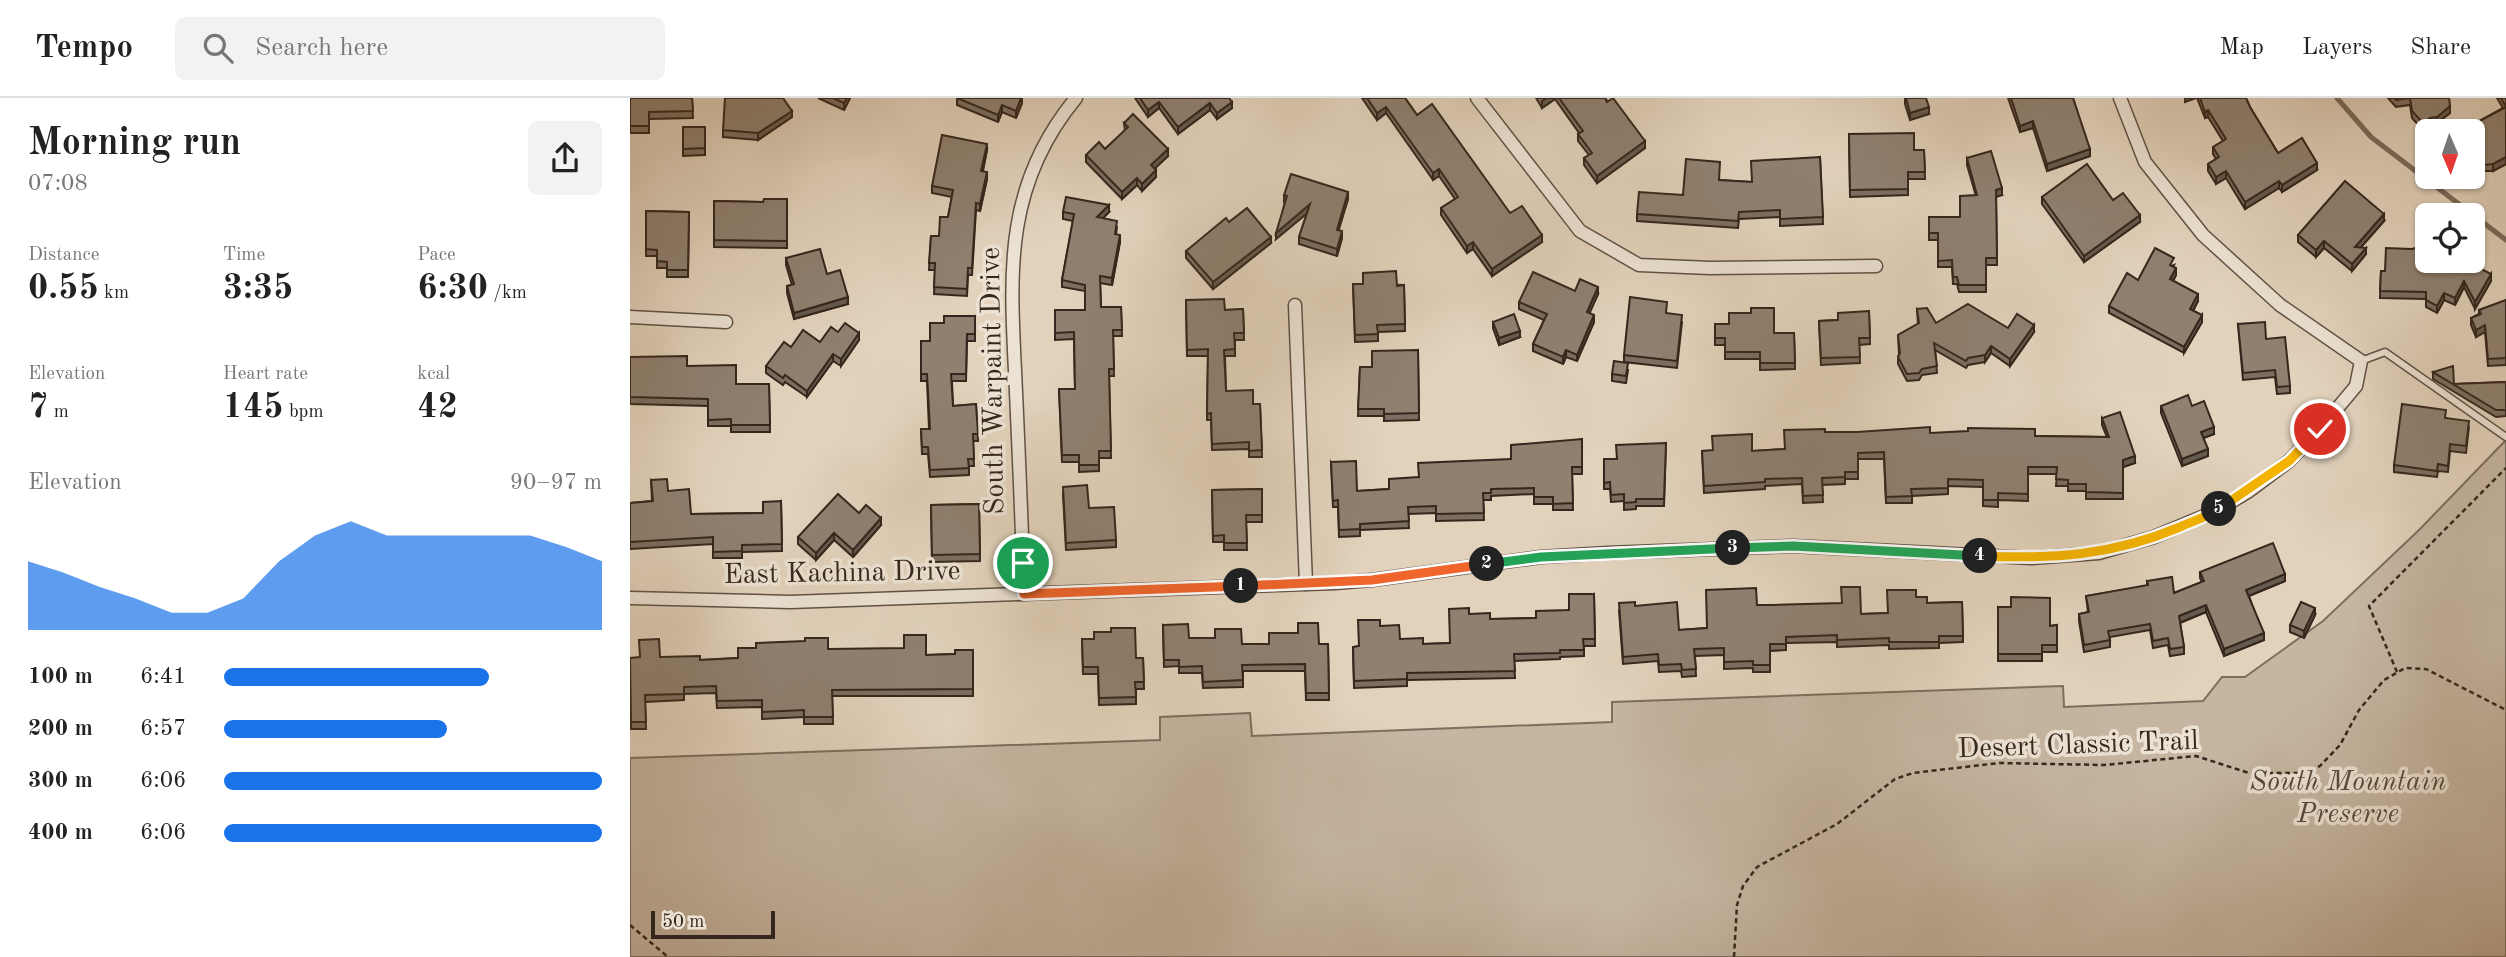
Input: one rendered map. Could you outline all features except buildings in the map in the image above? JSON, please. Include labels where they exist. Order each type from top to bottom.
[{"type":"street","name":"South Warpaint Drive","points":[[1024,594],[1012,294],[1014,238],[1024,192],[1038,155],[1048,135],[1076,98]]},
{"type":"street","points":[[1477,98],[1580,231],[1639,265],[1710,268],[1877,266]]},
{"type":"street","points":[[2120,98],[2145,162],[2203,235],[2280,305],[2361,361]]},
{"type":"street","points":[[1295,305],[1306,584]]},
{"type":"street","points":[[630,317],[726,322]]},
{"type":"street","name":"East Kachina Drive","points":[[630,598],[790,602],[1306,584],[1372,580],[1541,557],[1717,548],[1793,546],[2032,558],[2099,553],[2154,537],[2214,512],[2259,483],[2289,461],[2356,386],[2361,361]]},
{"type":"lane","points":[[2361,361],[2385,352],[2506,437]]},
{"type":"path","points":[[2506,468],[2368,606],[2398,673],[2405,668],[2426,669],[2506,710]]},
{"type":"path","name":"Desert Classic Trail","points":[[1734,957],[1737,905],[1743,886],[1757,867],[1837,824],[1895,779],[1913,773],[1999,763],[2104,765],[2196,756],[2249,773],[2300,773],[2320,766],[2340,745],[2359,710],[2384,680],[2398,673]]},
{"type":"path","points":[[630,925],[668,957]]},
{"type":"green space","name":"South Mountain Preserve","points":[[2504,442],[2506,957],[630,957],[630,758],[1160,740],[1160,717],[1250,713],[1252,736],[1612,722],[1612,702],[2063,686],[2064,707],[2203,701],[2222,677],[2245,677],[2323,621],[2419,530]]},
{"type":"waterway","points":[[2337,98],[2371,137],[2506,240]]},
{"type":"route","points":[[1023,563],[1024,594],[1335,583],[1541,557],[1717,548],[1793,546],[2032,558],[2099,553],[2154,537],[2214,512],[2249,491],[2289,461],[2320,429]]}]
